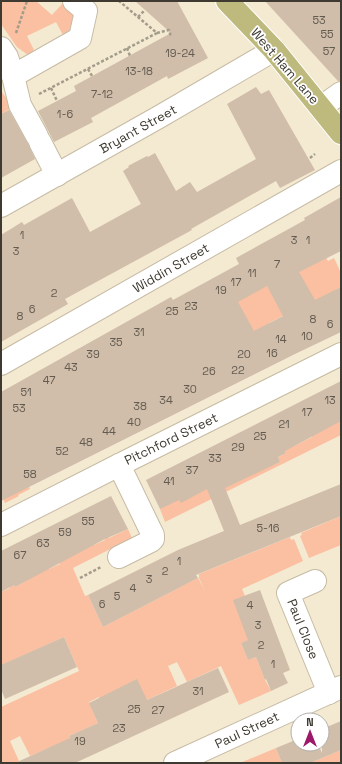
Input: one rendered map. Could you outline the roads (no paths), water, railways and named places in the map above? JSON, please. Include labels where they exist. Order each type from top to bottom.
[{"type":"main road","name":"West Ham Lane","points":[[227,1],[274,50],[341,133]]},
{"type":"street","points":[[57,175],[20,105],[7,61],[80,38],[86,11],[74,1]]},
{"type":"street","name":"Bryant Street","points":[[1,206],[260,60],[274,50]]},
{"type":"street","points":[[321,107],[341,93]]},
{"type":"street","name":"Widdin Street","points":[[1,364],[341,171]]},
{"type":"street","name":"Pitchford Street","points":[[1,526],[341,354]]},
{"type":"street","points":[[119,465],[153,535],[153,539],[151,541],[119,557]]},
{"type":"street","name":"Paul Close","points":[[315,581],[288,593],[335,690]]},
{"type":"street","name":"Paul Street","points":[[175,763],[335,690]]}]
